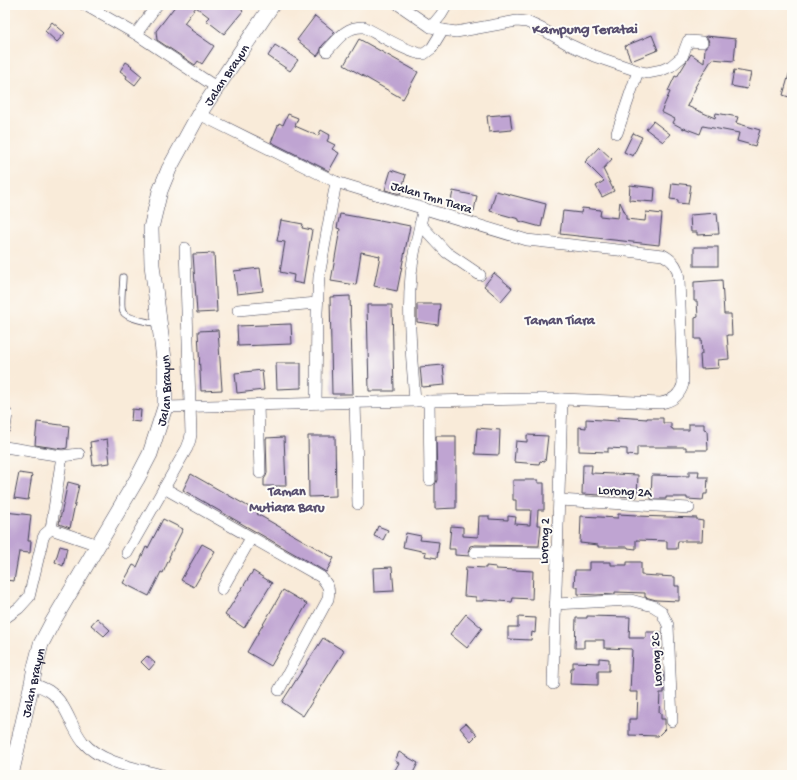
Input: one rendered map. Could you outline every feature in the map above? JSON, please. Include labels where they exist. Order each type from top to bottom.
[{"type":"main road","name":"Jalan Brayun","points":[[11,775],[41,644],[150,454],[164,407],[165,367],[152,265],[152,228],[160,191],[169,170],[199,114],[272,5]]},
{"type":"street","points":[[85,5],[136,34],[216,87]]},
{"type":"street","points":[[136,34],[157,5]]},
{"type":"street","points":[[399,5],[431,27],[456,32],[517,21],[527,22],[594,56],[648,73],[662,70],[678,61],[682,57],[689,41],[702,42]]},
{"type":"street","points":[[431,27],[447,5]]},
{"type":"street","points":[[327,51],[344,32],[359,27],[364,27],[412,51],[424,54],[432,48],[443,30]]},
{"type":"street","points":[[617,133],[638,71]]},
{"type":"street","name":"Jalan Tmn TIara","points":[[199,114],[336,182],[527,240],[663,255],[670,259],[675,265],[679,280],[682,384],[678,395],[673,400],[661,403],[562,399]]},
{"type":"street","points":[[316,403],[317,303],[319,276],[336,182]]},
{"type":"street","points":[[416,401],[409,301],[414,250],[424,208]]},
{"type":"street","points":[[420,224],[446,252],[480,275]]},
{"type":"street","points":[[127,553],[187,448],[190,440],[185,248]]},
{"type":"street","points":[[238,310],[317,303]]},
{"type":"street","points":[[164,407],[562,399]]},
{"type":"street","name":"Lorong 2","points":[[553,684],[562,399]]},
{"type":"street","points":[[429,401],[430,480]]},
{"type":"street","points":[[355,402],[358,504]]},
{"type":"street","points":[[258,404],[260,473]]},
{"type":"street","points":[[5,428],[7,414]]},
{"type":"street","points":[[5,447],[62,456],[79,454]]},
{"type":"street","points":[[5,618],[19,608],[29,596],[42,538],[51,529],[62,456]]},
{"type":"street","points":[[164,488],[321,577],[329,588],[328,599],[279,690]]},
{"type":"street","name":"Lorong 2A","points":[[559,500],[689,508]]},
{"type":"street","points":[[51,529],[98,545]]},
{"type":"street","points":[[222,589],[251,538]]},
{"type":"street","points":[[475,552],[557,553]]},
{"type":"street","name":"Lorong 2C","points":[[555,604],[631,600],[653,606],[661,611],[668,625],[672,721]]},
{"type":"street","points":[[32,683],[49,691],[58,698],[83,741],[94,751],[104,758],[127,766],[162,775]]},
{"type":"lane","points":[[123,277],[122,312],[132,318],[160,324]]},
{"type":"building","points":[[176,5],[236,5],[243,11],[224,34],[206,20],[209,17],[196,7],[184,23],[192,29],[191,30],[214,46],[202,64],[198,61],[195,65],[157,40],[156,31]]},
{"type":"building","points":[[315,16],[335,32],[322,46],[317,56],[297,40]]},
{"type":"building","points":[[52,22],[65,33],[57,42],[45,31]]},
{"type":"building","points":[[652,35],[658,50],[631,61],[625,46]]},
{"type":"building","points":[[706,36],[736,39],[734,61],[712,59],[695,87],[687,106],[715,118],[716,113],[738,117],[736,123],[760,130],[755,146],[737,141],[739,133],[703,126],[700,134],[684,129],[673,123],[675,119],[661,112],[675,76],[677,77],[691,54],[704,63],[705,48],[709,43]]},
{"type":"building","points":[[359,39],[418,72],[403,99],[344,65]]},
{"type":"building","points":[[275,45],[298,60],[290,71],[268,56]]},
{"type":"building","points":[[126,62],[142,76],[135,85],[120,71]]},
{"type":"building","points":[[734,70],[751,73],[747,89],[731,86]]},
{"type":"building","points":[[790,71],[792,72],[792,98],[783,95]]},
{"type":"building","points":[[288,114],[298,118],[295,126],[318,136],[321,130],[330,135],[327,141],[335,145],[332,149],[339,153],[329,171],[271,142],[279,123],[283,125]]},
{"type":"building","points":[[510,114],[512,130],[489,132],[487,116]]},
{"type":"building","points":[[653,121],[670,134],[663,142],[646,129]]},
{"type":"building","points":[[633,133],[642,137],[633,156],[624,152]]},
{"type":"building","points":[[599,147],[612,159],[603,169],[614,191],[602,197],[596,186],[604,181],[585,162]]},
{"type":"building","points":[[391,170],[406,175],[400,194],[385,190]]},
{"type":"building","points":[[672,183],[691,185],[688,204],[678,203],[678,200],[670,199]]},
{"type":"building","points":[[630,185],[655,188],[654,202],[629,200]]},
{"type":"building","points":[[453,191],[477,196],[474,211],[450,206]]},
{"type":"building","points":[[496,191],[546,204],[541,227],[490,211]]},
{"type":"building","points":[[620,202],[626,215],[626,219],[645,221],[646,212],[662,214],[659,245],[560,234],[563,211],[581,213],[582,208],[601,210],[600,216],[618,218]]},
{"type":"building","points":[[717,213],[719,234],[697,235],[697,232],[691,232],[690,215]]},
{"type":"building","points":[[340,214],[410,226],[397,291],[374,286],[380,256],[361,252],[356,285],[331,281],[340,229],[337,228]]},
{"type":"building","points":[[281,220],[303,224],[302,228],[312,230],[303,284],[293,282],[294,275],[280,272],[285,242],[277,241]]},
{"type":"building","points":[[694,247],[718,247],[718,266],[694,266]]},
{"type":"building","points":[[214,253],[217,312],[197,313],[193,254]]},
{"type":"building","points":[[260,268],[263,291],[237,294],[234,271]]},
{"type":"building","points":[[494,273],[512,288],[501,301],[484,286]]},
{"type":"building","points":[[722,280],[724,314],[731,314],[732,335],[727,335],[729,359],[718,360],[719,368],[701,369],[701,339],[695,339],[695,318],[698,317],[697,301],[694,301],[694,282]]},
{"type":"building","points":[[350,296],[353,394],[332,394],[330,297]]},
{"type":"building","points":[[417,304],[440,304],[438,325],[417,322]]},
{"type":"building","points":[[367,305],[392,305],[394,391],[369,391]]},
{"type":"building","points":[[291,324],[292,344],[238,346],[237,326]]},
{"type":"building","points":[[218,330],[222,390],[201,391],[198,331]]},
{"type":"building","points":[[276,363],[301,363],[301,388],[277,389]]},
{"type":"building","points":[[443,365],[445,385],[422,387],[420,367]]},
{"type":"building","points":[[262,370],[264,390],[237,393],[235,373]]},
{"type":"building","points":[[132,409],[141,410],[140,422],[131,421]]},
{"type":"building","points":[[618,417],[647,419],[663,418],[663,423],[671,423],[671,428],[673,430],[689,430],[689,424],[704,424],[704,429],[707,430],[708,450],[686,450],[686,447],[637,447],[637,456],[627,455],[627,449],[608,448],[608,452],[579,451],[579,427],[586,428],[586,419],[618,421]]},
{"type":"building","points":[[37,422],[69,426],[67,448],[62,449],[35,445]]},
{"type":"building","points":[[477,428],[500,430],[499,455],[475,454]]},
{"type":"building","points":[[527,435],[548,436],[545,462],[540,461],[539,464],[514,462],[516,441],[527,442]]},
{"type":"building","points":[[308,436],[335,436],[336,496],[309,497]]},
{"type":"building","points":[[436,436],[456,436],[456,508],[435,509],[435,485],[437,480]]},
{"type":"building","points":[[284,437],[286,486],[264,486],[264,479],[267,473],[266,438]]},
{"type":"building","points":[[107,439],[110,463],[93,465],[90,442]]},
{"type":"building","points":[[583,465],[592,465],[591,473],[638,475],[637,497],[582,494]]},
{"type":"building","points":[[689,471],[699,471],[698,477],[708,477],[707,494],[704,494],[703,500],[687,499],[687,497],[651,499],[652,475],[689,476]]},
{"type":"building","points":[[19,473],[32,475],[28,500],[14,498]]},
{"type":"building","points":[[191,474],[334,558],[326,572],[183,490]]},
{"type":"building","points":[[513,480],[538,480],[538,483],[544,483],[544,510],[538,510],[537,525],[541,525],[539,546],[475,545],[470,546],[468,552],[470,556],[455,555],[455,549],[449,549],[451,526],[463,527],[463,536],[478,537],[479,516],[489,516],[489,519],[508,520],[508,516],[516,517],[515,524],[530,525],[531,510],[516,510],[516,500],[513,500]]},
{"type":"building","points":[[68,482],[79,485],[70,528],[59,524]]},
{"type":"building","points":[[5,512],[31,515],[28,541],[31,541],[30,553],[19,552],[14,581],[5,580]]},
{"type":"building","points":[[618,514],[697,518],[697,520],[703,521],[702,541],[678,541],[677,549],[667,549],[667,541],[636,540],[636,549],[628,547],[598,547],[598,545],[580,543],[581,516],[618,518]]},
{"type":"building","points":[[163,519],[183,529],[163,573],[161,572],[149,596],[123,583],[133,565],[137,567],[146,547],[148,548]]},
{"type":"building","points":[[378,526],[388,530],[383,540],[374,536]]},
{"type":"building","points":[[406,533],[421,536],[420,540],[439,542],[437,558],[425,556],[426,552],[403,547]]},
{"type":"building","points":[[202,544],[215,551],[194,587],[181,580]]},
{"type":"building","points":[[60,546],[67,548],[63,566],[55,562]]},
{"type":"building","points":[[589,562],[611,562],[611,565],[627,565],[627,562],[641,562],[641,575],[675,577],[675,586],[679,586],[679,601],[656,600],[645,597],[645,593],[615,592],[615,594],[578,594],[578,587],[574,587],[575,570],[589,570]]},
{"type":"building","points":[[486,566],[496,567],[496,569],[533,571],[532,599],[513,598],[512,602],[484,600],[476,601],[476,597],[464,596],[466,567],[486,568]]},
{"type":"building","points":[[392,567],[394,591],[374,592],[373,568]]},
{"type":"building","points":[[253,571],[272,583],[244,628],[225,615]]},
{"type":"building","points":[[283,590],[307,604],[271,666],[247,652]]},
{"type":"building","points":[[466,614],[482,628],[467,648],[450,634]]},
{"type":"building","points":[[587,616],[630,617],[629,638],[646,638],[646,632],[661,632],[661,672],[663,672],[664,693],[660,693],[659,713],[661,713],[661,719],[665,719],[665,729],[658,736],[629,735],[629,719],[637,719],[638,692],[630,692],[632,649],[604,648],[604,640],[584,640],[584,648],[575,648],[576,618],[587,618]]},
{"type":"building","points":[[518,617],[536,618],[535,633],[532,632],[531,640],[508,639],[508,627],[518,627]]},
{"type":"building","points":[[97,618],[110,630],[104,636],[91,625]]},
{"type":"building","points":[[323,638],[344,651],[303,716],[282,702]]},
{"type":"building","points":[[147,656],[155,663],[149,670],[141,662]]},
{"type":"building","points":[[599,658],[609,659],[609,671],[598,671],[598,685],[570,684],[573,662],[599,663]]},
{"type":"building","points":[[466,723],[477,735],[471,741],[460,728]]},
{"type":"building","points":[[399,752],[418,763],[412,775],[392,775],[399,763],[395,761]]},
{"type":"district","name":"Kampung Teratai","points":[[585,28]]},
{"type":"district","name":"Taman Tiara","points":[[560,319]]},
{"type":"district","name":"Taman Mutiara Baru","points":[[287,498]]}]
